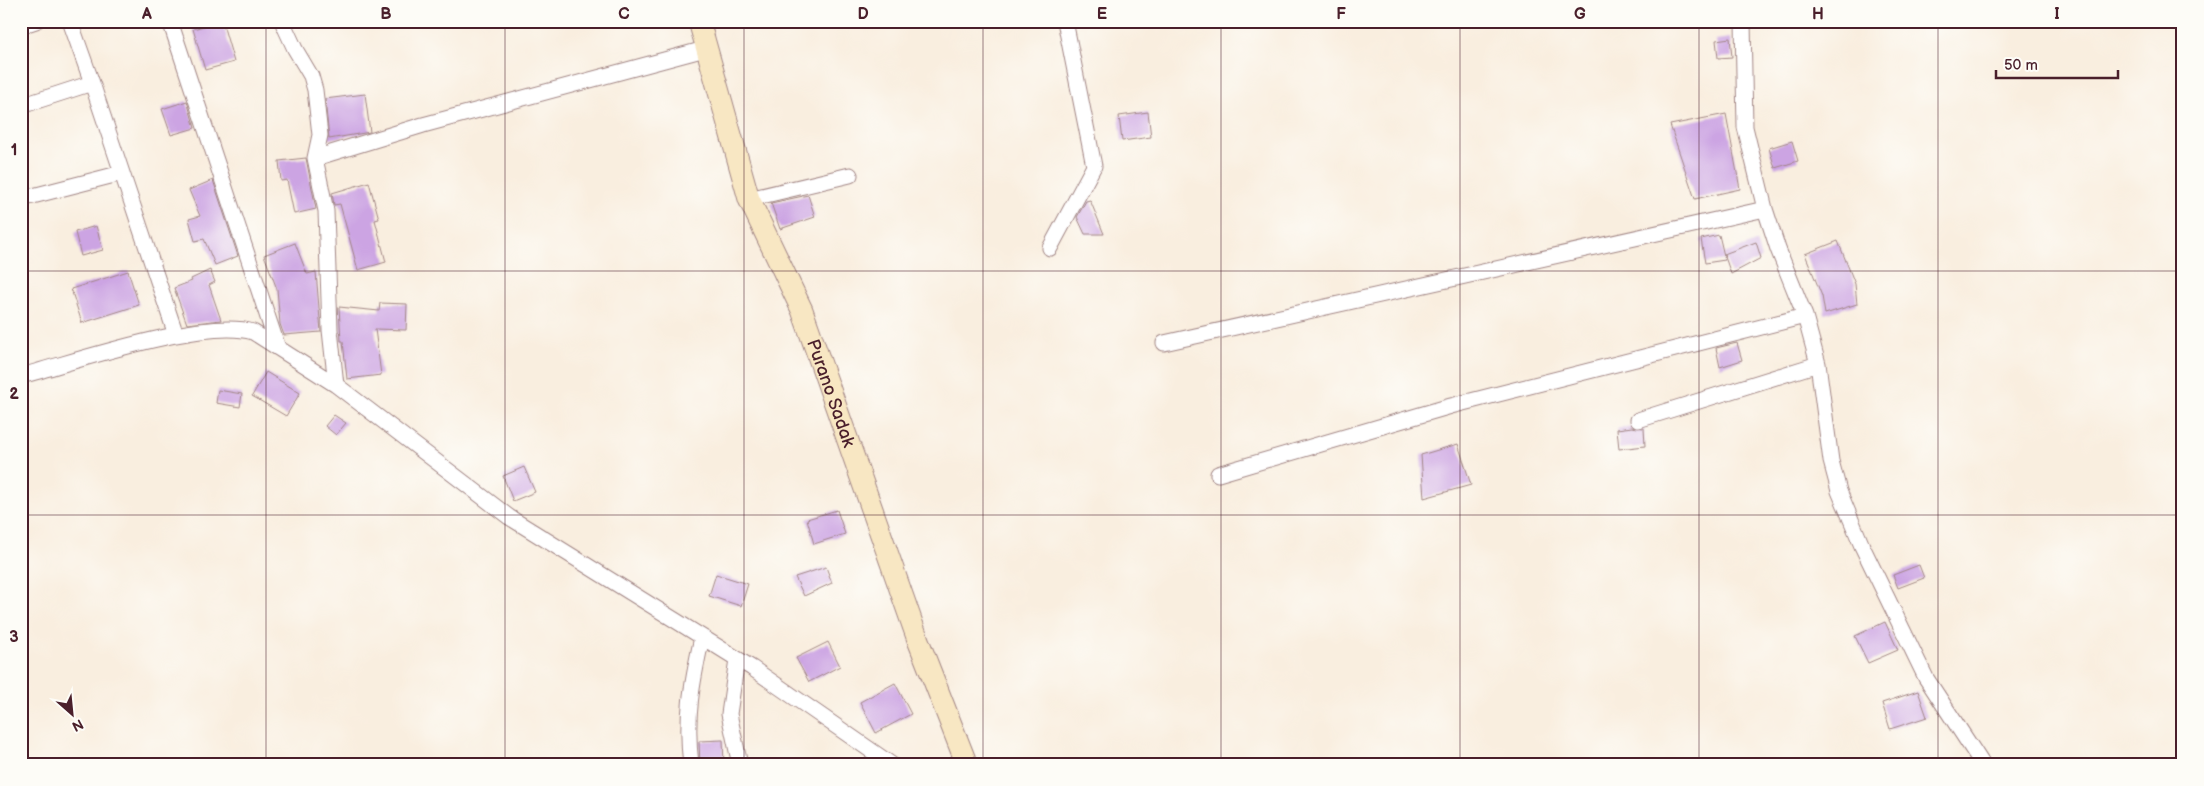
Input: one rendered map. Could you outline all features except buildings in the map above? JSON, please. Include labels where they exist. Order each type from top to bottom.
[{"type":"main road","name":"Purano Sadak","points":[[699,21],[705,49],[749,199],[802,310],[918,640],[967,765]]},
{"type":"street","points":[[21,26],[36,21]]},
{"type":"street","points":[[70,21],[176,335]]},
{"type":"street","points":[[170,21],[278,348]]},
{"type":"street","points":[[282,21],[313,82],[320,135],[315,158],[326,211],[330,330],[336,385]]},
{"type":"street","points":[[1050,248],[1094,166],[1065,21]]},
{"type":"street","points":[[1743,21],[1745,127],[1778,249],[1805,316],[1818,364],[1831,460],[1846,509],[1926,678],[1983,765]]},
{"type":"street","points":[[315,158],[423,124],[705,49]]},
{"type":"street","points":[[21,106],[92,83]]},
{"type":"street","points":[[21,199],[122,173]]},
{"type":"street","points":[[749,199],[850,175]]},
{"type":"street","points":[[1164,343],[1766,209]]},
{"type":"street","points":[[1218,474],[1451,406],[1805,316]]},
{"type":"street","points":[[21,376],[176,335],[242,328],[253,332],[336,385],[509,517],[737,659],[892,765]]},
{"type":"street","points":[[1638,420],[1818,364]]},
{"type":"street","points":[[692,765],[689,746],[689,696],[702,637]]},
{"type":"street","points":[[737,659],[729,714],[740,765]]}]
